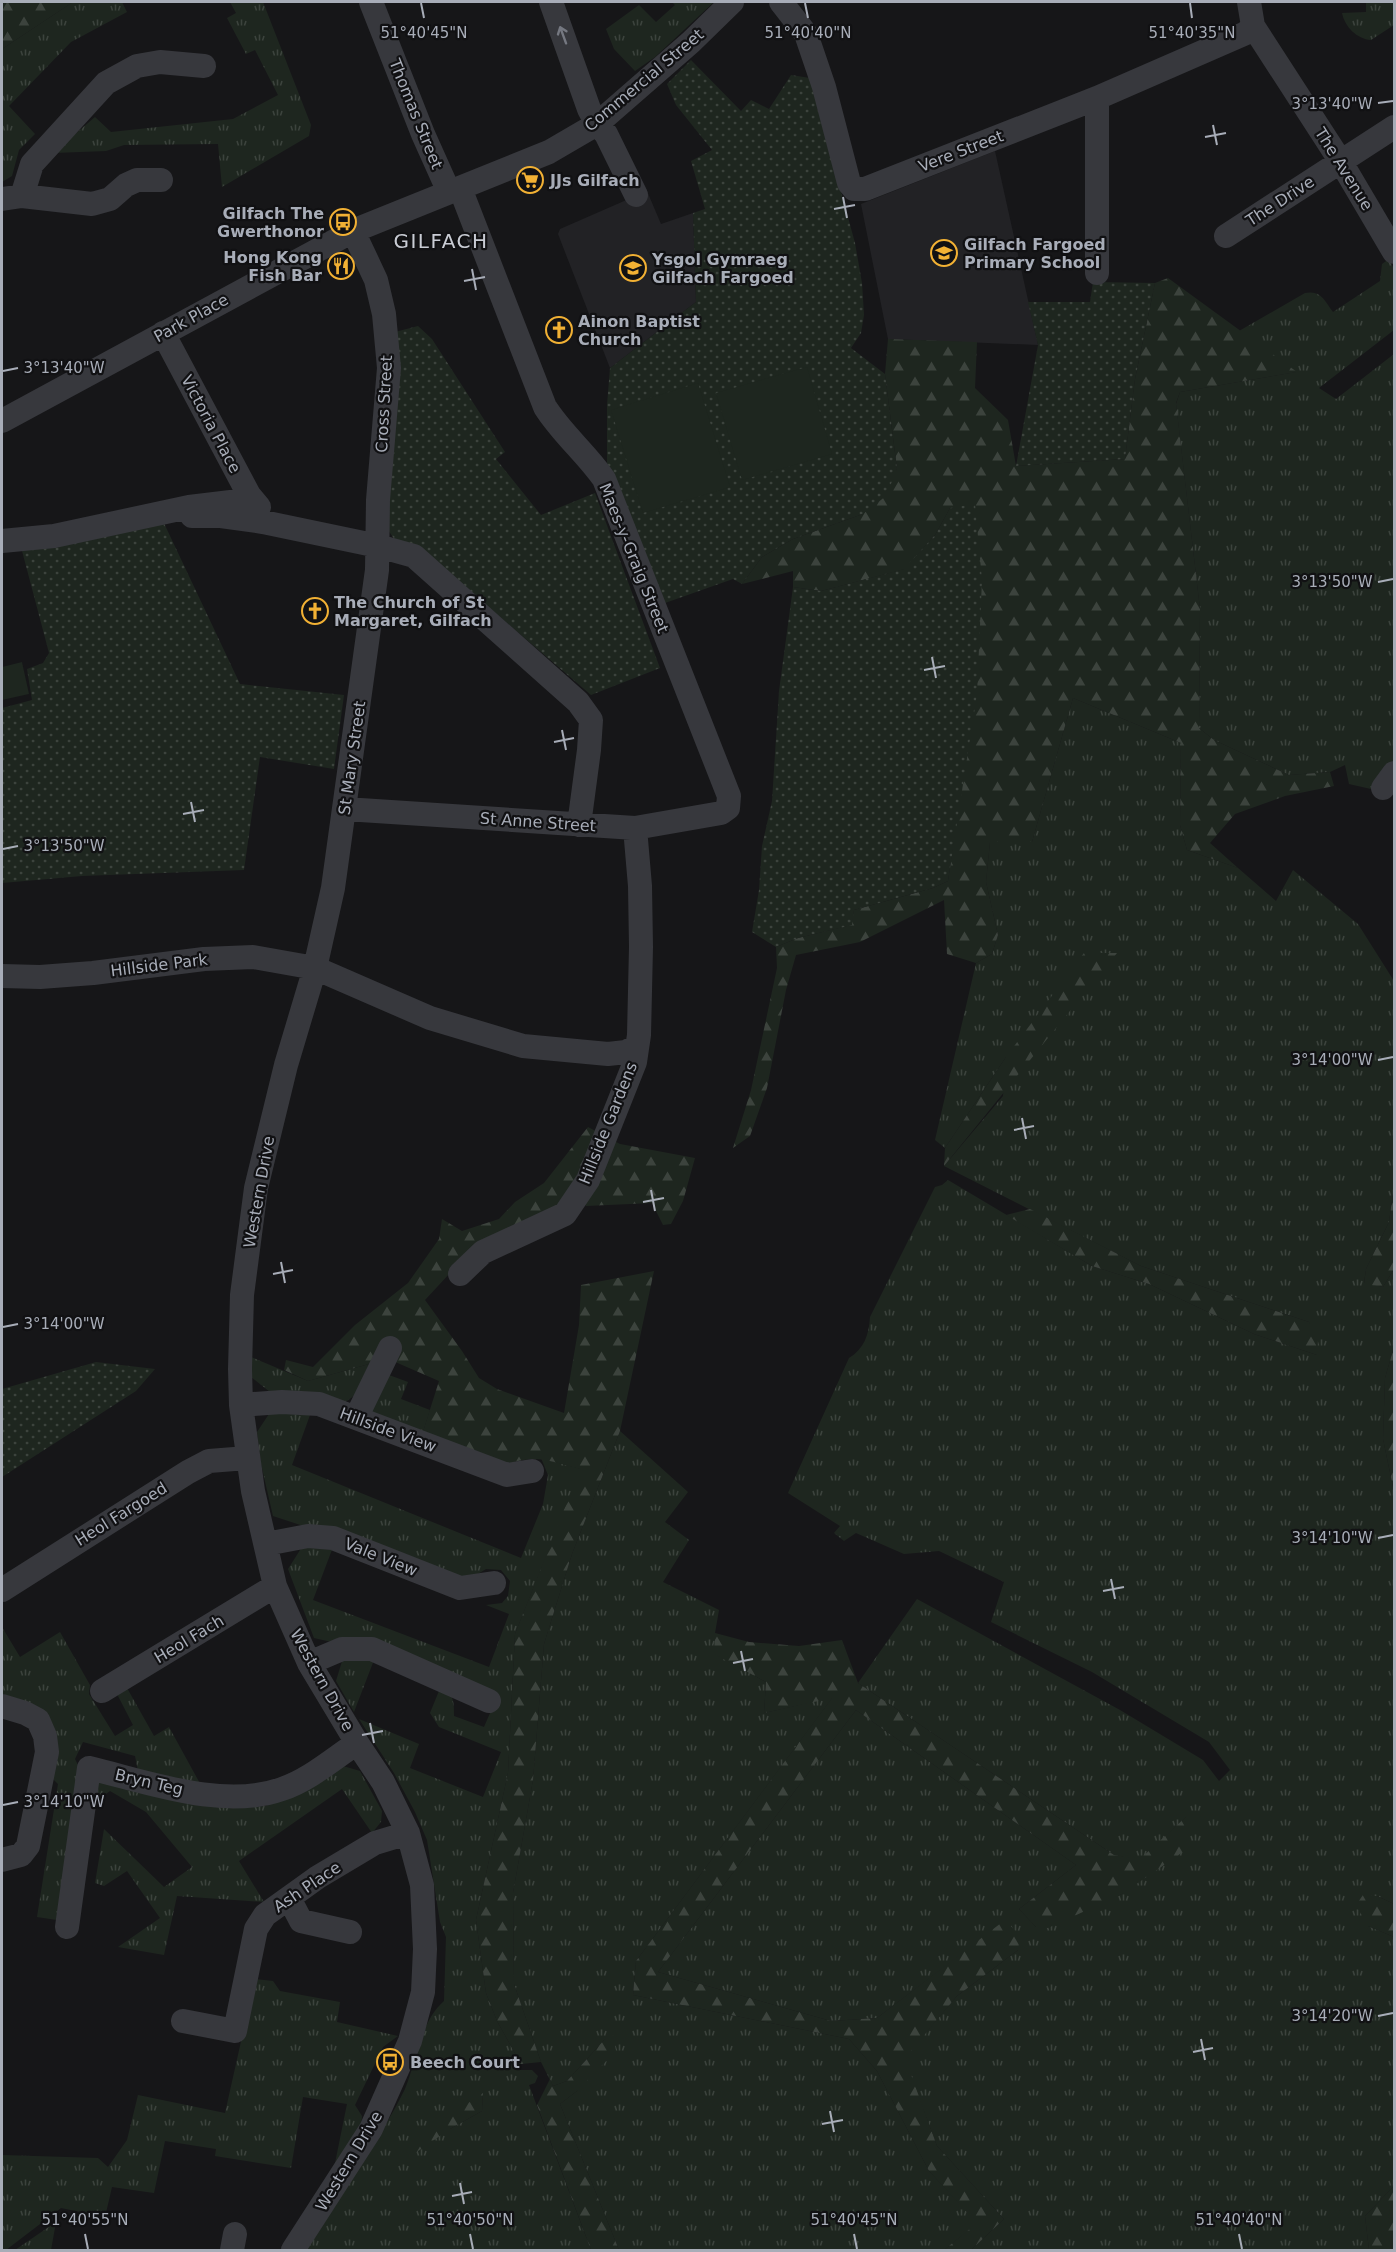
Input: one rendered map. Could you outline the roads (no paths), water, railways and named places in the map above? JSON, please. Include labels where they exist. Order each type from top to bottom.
[{"type":"street","name":"Thomas Street","points":[[371,2],[423,134],[455,190]]},
{"type":"street","points":[[551,2],[590,109],[606,134],[636,195]]},
{"type":"street","name":"Commercial Street","points":[[455,190],[549,152],[597,123],[691,42],[732,2]]},
{"type":"street","name":"Vere Street","points":[[781,2],[806,34],[824,87],[849,183],[854,189],[865,189],[1097,98],[1246,33],[1253,26]]},
{"type":"street","points":[[1249,2],[1253,26]]},
{"type":"street","name":"The Avenue","points":[[1253,26],[1341,162],[1394,252]]},
{"type":"street","points":[[161,180],[137,180],[126,185],[110,199],[92,204],[12,198],[32,164],[106,83],[137,66],[160,62],[204,66]]},
{"type":"street","points":[[1097,98],[1097,273]]},
{"type":"street","name":"The Drive","points":[[1226,236],[1395,127]]},
{"type":"street","name":"Park Place","points":[[2,422],[353,231],[455,190]]},
{"type":"street","name":"Maes-y-Graig Street","points":[[455,190],[545,407],[557,426],[590,459],[604,479],[729,796],[728,808]]},
{"type":"street","name":"Cross Street","points":[[353,231],[376,280],[384,314],[389,368],[378,500],[378,546]]},
{"type":"street","name":"Victoria Place","points":[[2,541],[54,536],[189,507],[239,501],[256,503],[163,333]]},
{"type":"street","points":[[192,516],[221,516],[263,522],[378,546],[414,556],[580,705],[591,720],[579,825]]},
{"type":"street","name":"St Mary Street","points":[[315,968],[333,888],[345,809],[377,570],[378,546]]},
{"type":"street","name":"St Anne Street","points":[[345,809],[635,828],[721,813],[728,808]]},
{"type":"street","name":"Hillside Gardens","points":[[460,1274],[483,1252],[566,1214],[588,1180],[635,1062],[635,1047],[639,1035],[640,886],[635,828]]},
{"type":"street","name":"Hillside Park","points":[[2,976],[93,973],[204,959],[253,957],[315,968],[430,1018],[523,1046],[608,1054],[626,1052],[635,1047]]},
{"type":"street","name":"Western Drive","points":[[293,2250],[371,2129],[412,2032],[423,1992],[425,1949],[422,1885],[408,1833],[383,1782],[309,1663],[275,1586],[248,1458],[241,1405],[242,1295],[256,1188],[286,1065],[315,968]]},
{"type":"street","points":[[356,1418],[390,1348]]},
{"type":"street","name":"Hillside View","points":[[241,1405],[282,1402],[319,1404],[507,1475],[532,1471]]},
{"type":"street","name":"Heol Fargoed","points":[[2,1590],[188,1472],[209,1461],[248,1458]]},
{"type":"street","name":"Vale View","points":[[266,1544],[308,1536],[333,1538],[460,1588],[494,1583]]},
{"type":"street","name":"Heol Fach","points":[[102,1691],[275,1586]]},
{"type":"street","points":[[309,1663],[342,1649],[372,1649],[489,1701]]},
{"type":"street","points":[[2,1706],[25,1713],[38,1720],[45,1736],[47,1752],[28,1846],[21,1856],[2,1860]]},
{"type":"street","name":"Bryn Teg","points":[[67,1927],[89,1768],[227,1798],[282,1789],[305,1778],[357,1743]]},
{"type":"street","name":"Ash Place","points":[[183,2021],[235,2031],[256,1929],[265,1915],[318,1877],[375,1843],[408,1833]]},
{"type":"street","points":[[290,1898],[301,1921],[350,1932]]},
{"type":"place","name":"JJs Gilfach","points":[[530,180]]},
{"type":"place","name":"Gilfach The Gwerthonor","points":[[343,222]]},
{"type":"place","name":"Gilfach Fargoed Primary School","points":[[944,253]]},
{"type":"place","name":"Hong Kong Fish Bar","points":[[341,266]]},
{"type":"place","name":"Ysgol Gymraeg Gilfach Fargoed","points":[[633,268]]},
{"type":"place","name":"Ainon Baptist Church","points":[[559,330]]},
{"type":"place","name":"The Church of St Margaret, Gilfach","points":[[315,611]]},
{"type":"place","name":"Beech Court","points":[[390,2062]]},
{"type":"district","name":"GILFACH","points":[[441,241]]}]
